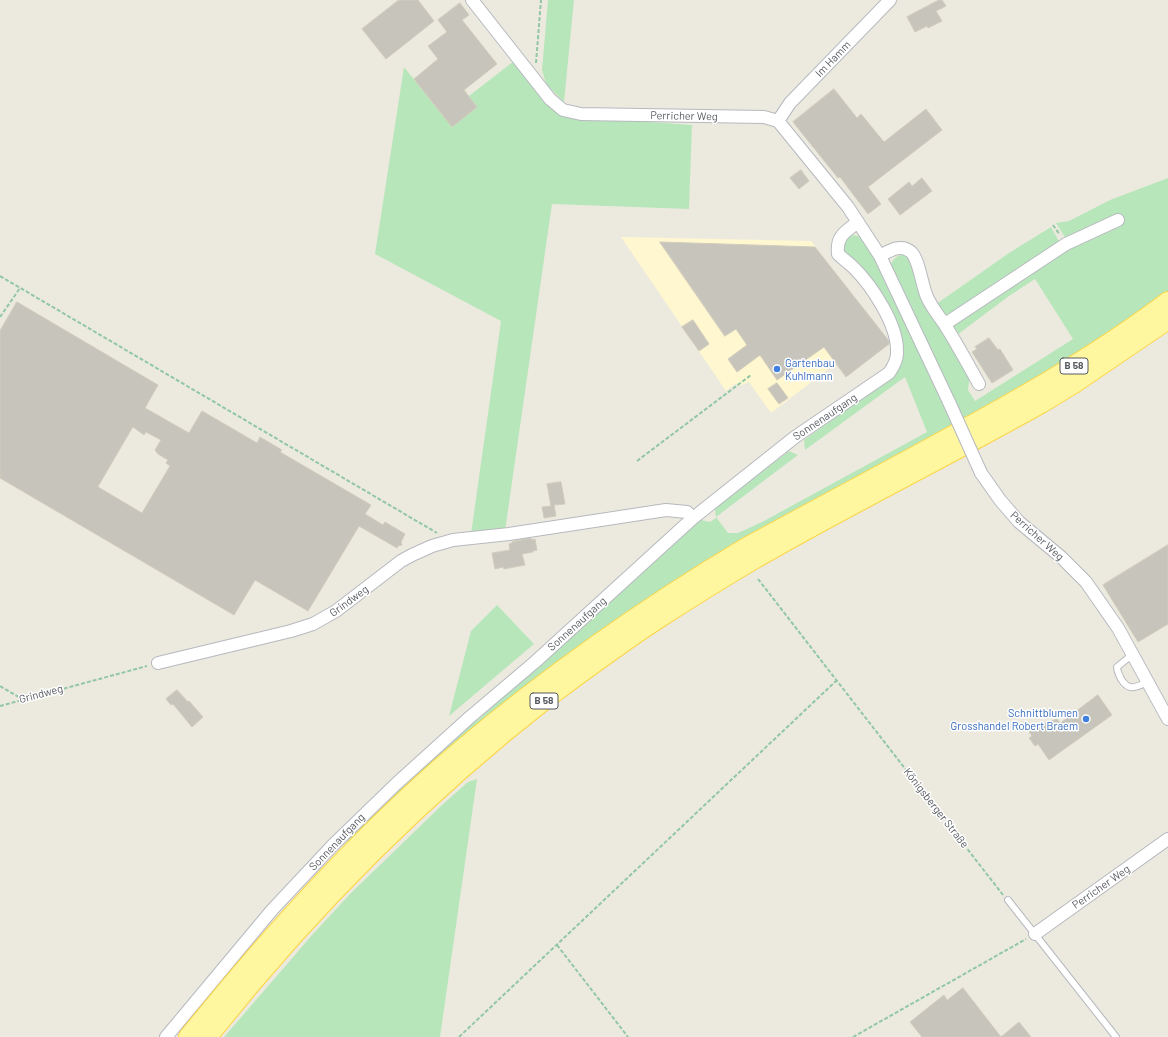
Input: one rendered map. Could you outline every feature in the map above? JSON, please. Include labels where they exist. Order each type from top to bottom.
[{"type":"main road","name":"B 58","points":[[188,1037],[277,931],[372,831],[458,752],[516,704],[563,668],[645,610],[719,563],[976,423],[1058,376],[1132,328],[1168,301]]},
{"type":"main road","name":"B 58","points":[[208,1037],[287,942],[384,840],[469,762],[572,680],[654,622],[752,561],[1041,404],[1080,380],[1168,320]]},
{"type":"street","name":"Perricher Weg","points":[[472,0],[550,99],[563,110],[581,114],[764,117],[778,121],[848,207],[880,256],[981,472],[1000,500],[1019,522],[1061,557],[1086,582],[1118,628],[1168,719]]},
{"type":"street","name":"Im Hamm","points":[[778,121],[790,103],[890,0]]},
{"type":"street","points":[[945,324],[1066,244],[1118,220]]},
{"type":"street","name":"Sonnenaufgang","points":[[166,1037],[272,910],[338,840],[401,779],[470,717],[535,662],[693,518],[795,437],[889,373],[895,363],[898,350],[888,319],[878,298],[854,267],[838,254],[837,245],[842,235],[858,222]]},
{"type":"street","points":[[880,256],[892,250],[903,248],[911,252],[917,261],[923,287],[932,308],[945,324],[979,384]]},
{"type":"street","name":"Grindweg","points":[[158,663],[291,631],[313,624],[328,616],[351,600],[401,561],[432,546],[453,540],[509,534],[666,510],[687,512],[693,518]]},
{"type":"street","name":"Perricher Weg","points":[[1034,934],[1168,839]]},
{"type":"lane","points":[[1133,654],[1117,667],[1117,672],[1124,684],[1129,687],[1134,688],[1148,682]]},
{"type":"lane","points":[[1008,900],[1116,1037]]},
{"type":"path","points":[[535,79],[541,0]]},
{"type":"path","points":[[0,276],[431,531],[453,540]]},
{"type":"path","points":[[0,317],[20,288]]},
{"type":"path","points":[[637,461],[751,375]]},
{"type":"path","name":"Königsberger Straße","points":[[758,579],[1008,900]]},
{"type":"path","name":"Grindweg","points":[[0,706],[158,663]]},
{"type":"path","points":[[459,1037],[836,681]]},
{"type":"path","points":[[0,686],[22,699]]},
{"type":"path","points":[[853,1037],[1034,934]]},
{"type":"path","points":[[557,945],[628,1037]]},
{"type":"shaded area","points":[[621,237],[811,241],[890,343],[846,377],[836,363],[771,413],[749,382],[739,386],[736,383],[726,391]]},
{"type":"green space","points":[[548,0],[574,0],[564,102],[546,84],[542,70]]},
{"type":"green space","points":[[514,61],[581,117],[692,125],[689,209],[552,204],[505,531],[471,534],[501,321],[375,254],[404,67],[452,127],[477,107],[469,96]]},
{"type":"green space","points":[[1168,178],[1168,293],[1110,335],[964,422],[891,265],[893,260],[902,255],[908,255],[970,373],[968,390],[975,401],[1073,339],[1035,279],[1009,296],[957,335],[952,326],[1066,239],[1056,223],[1069,221],[1110,200]]},
{"type":"green space","points":[[1051,227],[1060,243],[942,321],[932,307],[1009,253]]},
{"type":"green space","points":[[853,235],[863,237],[875,256],[953,427],[736,545],[693,570],[610,624],[350,843],[346,839],[445,745],[481,717],[701,520],[710,522],[716,518],[715,508],[789,451],[798,455],[716,517],[728,533],[738,533],[762,522],[927,432],[905,377],[805,450],[804,440],[892,377],[901,364],[902,357],[885,300],[864,269],[844,253],[842,248],[846,239]]},
{"type":"green space","points":[[497,605],[534,644],[449,716],[471,631]]},
{"type":"green space","points":[[477,779],[440,1037],[224,1037],[313,934],[350,894],[442,805],[468,782]]},
{"type":"building","points":[[399,0],[418,0],[434,21],[386,59],[362,29]]},
{"type":"building","points":[[939,0],[942,0],[946,6],[936,11],[942,21],[928,28],[927,26],[915,32],[907,17]]},
{"type":"building","points":[[460,3],[469,15],[462,20],[497,64],[464,90],[477,107],[452,127],[414,79],[438,59],[428,46],[447,32],[438,20]]},
{"type":"building","points":[[834,89],[857,118],[861,114],[884,142],[926,109],[942,130],[868,187],[881,204],[868,214],[840,177],[838,178],[793,122]]},
{"type":"building","points":[[801,170],[809,181],[799,189],[790,178]]},
{"type":"building","points":[[922,178],[932,191],[900,215],[888,199],[909,182],[912,186]]},
{"type":"building","points":[[660,242],[815,247],[889,341],[889,344],[846,377],[824,347],[777,380],[760,355],[737,372],[728,359],[747,345],[736,329],[725,336]]},
{"type":"building","points":[[17,302],[158,385],[145,408],[189,433],[202,411],[257,443],[260,437],[282,450],[280,452],[371,505],[365,514],[383,525],[385,522],[405,534],[401,542],[402,545],[398,546],[397,548],[359,526],[308,611],[255,580],[234,615],[0,478],[0,331]],"holes":[[[133,427],[144,435],[146,432],[161,440],[155,450],[158,454],[168,460],[166,463],[170,466],[142,513],[98,487]]]},
{"type":"building","points":[[693,320],[709,344],[699,351],[682,327]]},
{"type":"building","points":[[989,338],[998,350],[1000,349],[1013,370],[992,383],[972,352],[977,349],[975,347]]},
{"type":"building","points":[[777,383],[788,398],[779,404],[768,389]]},
{"type":"building","points":[[561,482],[565,504],[554,505],[556,516],[544,518],[542,507],[551,506],[547,484]]},
{"type":"building","points":[[531,538],[531,540],[535,539],[537,550],[522,554],[525,565],[495,569],[492,553],[510,550],[509,544],[512,542]]},
{"type":"building","points":[[1168,545],[1168,624],[1138,642],[1103,585]]},
{"type":"building","points":[[177,690],[203,717],[192,727],[173,704],[171,705],[166,699]]},
{"type":"building","points":[[1098,695],[1112,715],[1049,760],[1038,744],[1035,746],[1029,738],[1032,736],[1029,732],[1044,726],[1043,724],[1057,719],[1060,723]]},
{"type":"building","points":[[963,988],[1001,1037],[922,1037],[910,1022],[944,995],[947,1000]]},
{"type":"building","points":[[1019,1022],[1031,1037],[1001,1037]]},
{"type":"place","name":"Gartenbau Kuhlmann","points":[[777,369]]},
{"type":"place","name":"Schnittblumen Grosshandel Robert Braem","points":[[1086,719]]}]
